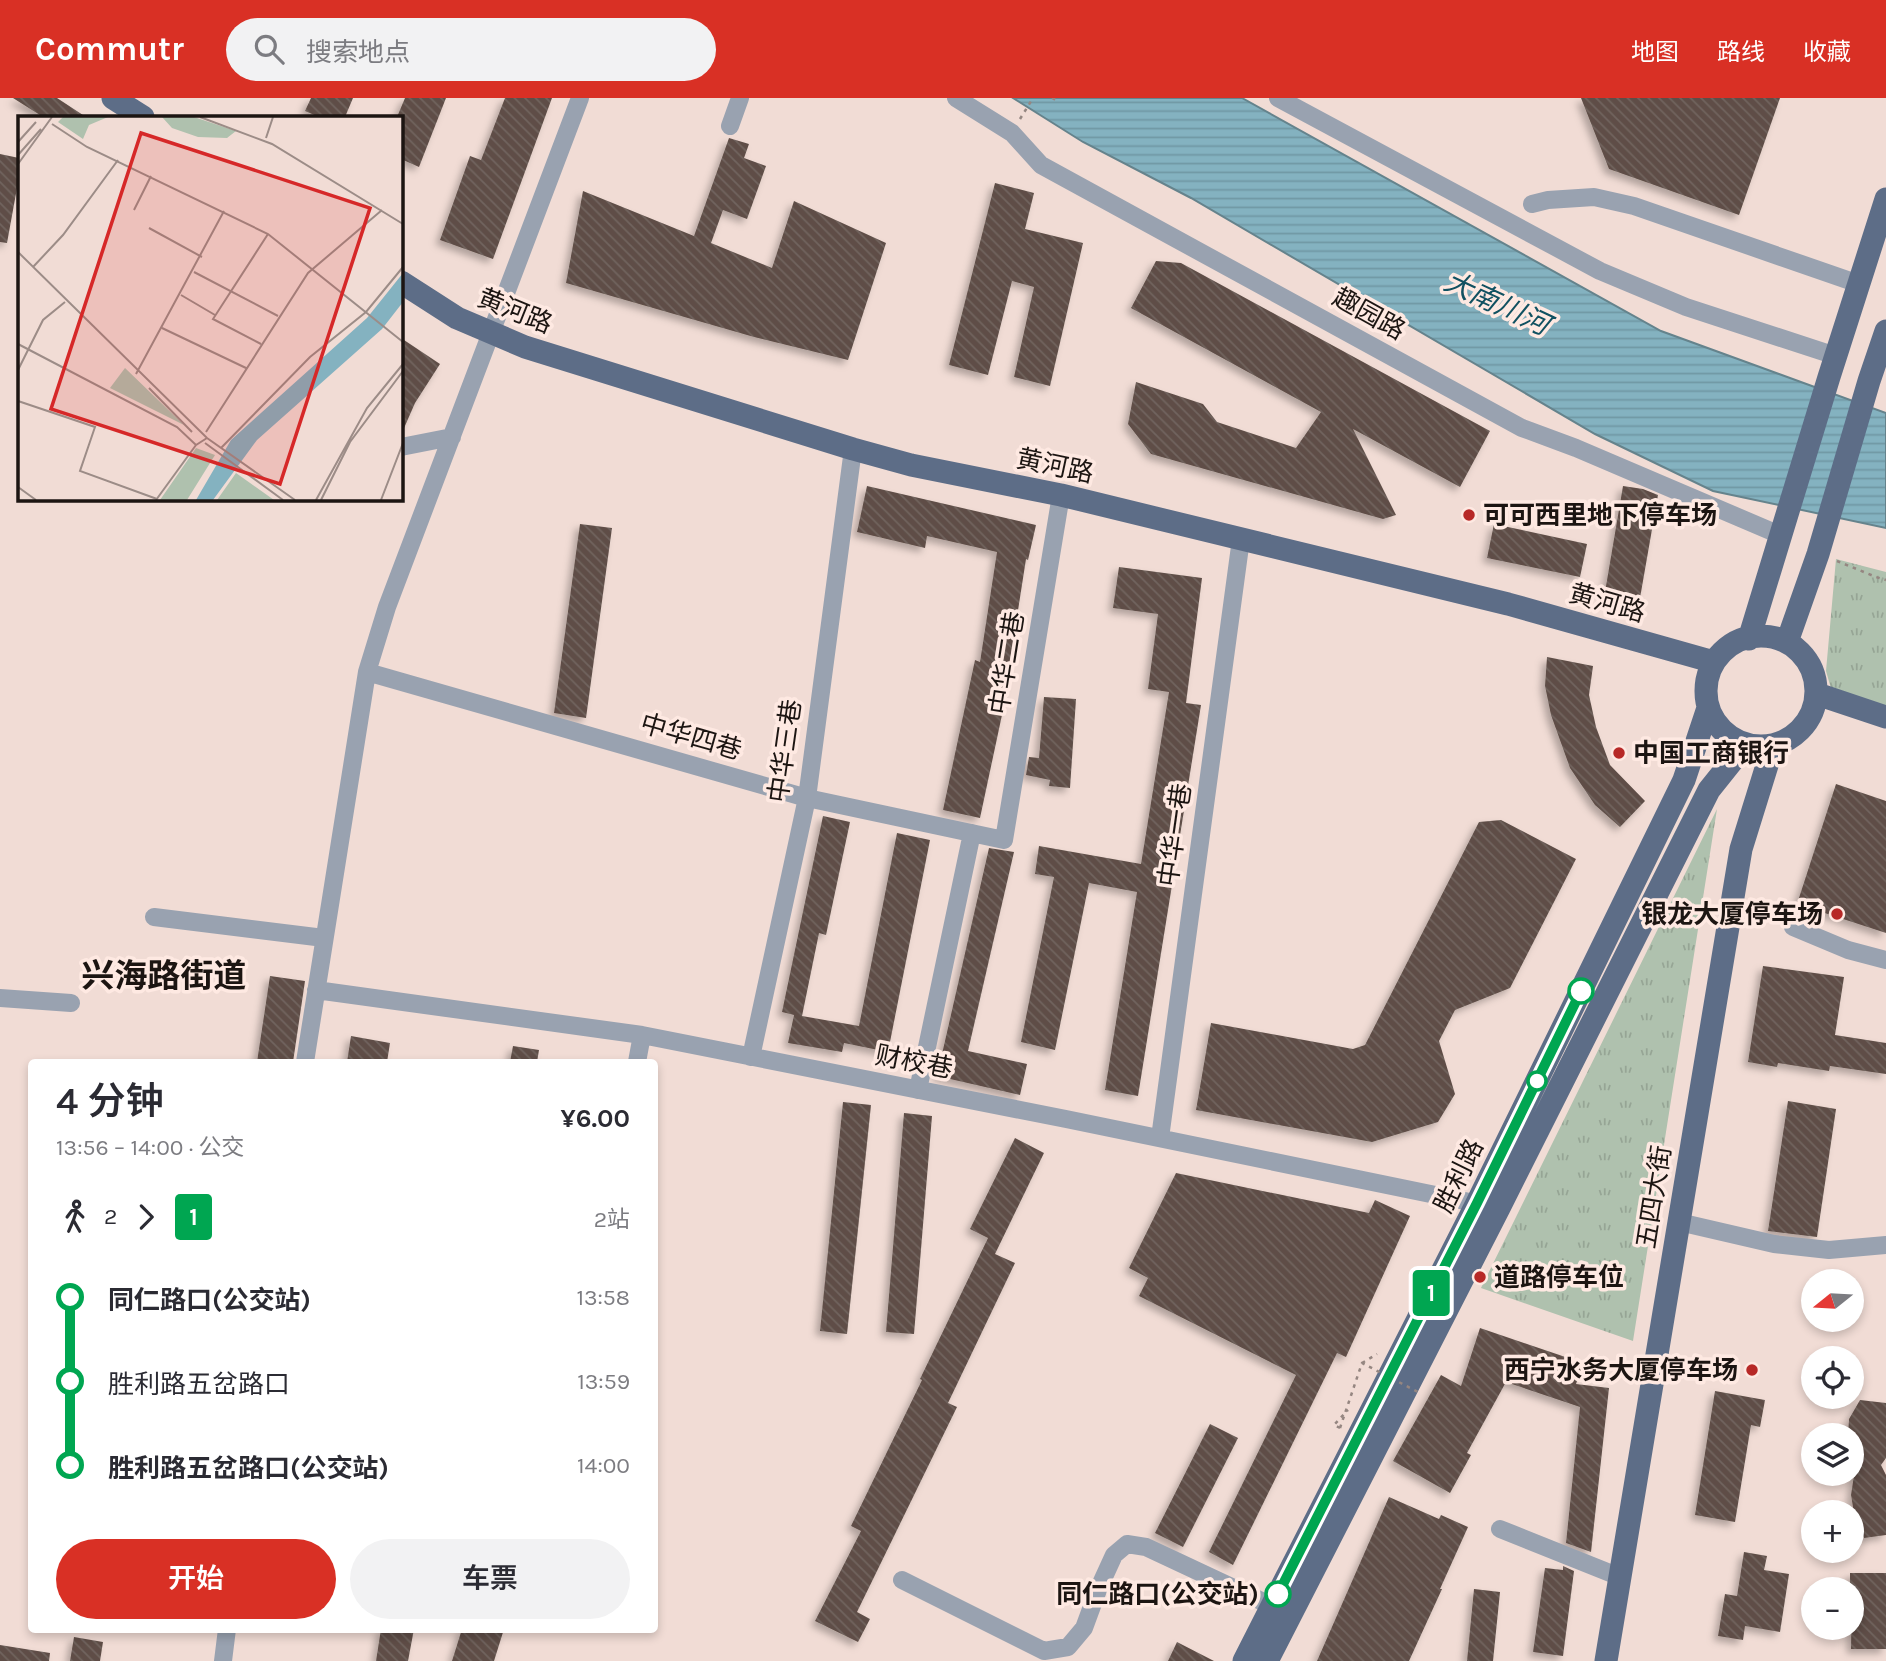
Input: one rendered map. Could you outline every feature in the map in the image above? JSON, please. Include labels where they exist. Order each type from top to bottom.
[{"type":"main road","points":[[113,98],[141,116]]},
{"type":"main road","points":[[1749,639],[1886,199]]},
{"type":"main road","name":"黄河路","points":[[402,283],[457,318],[525,348],[853,449],[911,465],[1061,495],[1508,604],[1714,662]]},
{"type":"main road","points":[[1787,642],[1821,544],[1886,331]]},
{"type":"main road","points":[[1769,636],[1787,642],[1800,652],[1811,668],[1816,694],[1809,720],[1797,734],[1773,746],[1745,745],[1724,733],[1708,708],[1705,689],[1714,662],[1730,645],[1740,640],[1769,636]]},
{"type":"main road","points":[[1816,694],[1886,717]]},
{"type":"main road","name":"胜利路","points":[[1267,1661],[1488,1206],[1684,780],[1708,708]]},
{"type":"main road","name":"胜利路","points":[[1244,1661],[1709,790],[1745,745]]},
{"type":"main road","name":"五四大街","points":[[1606,1661],[1741,849],[1773,746]]},
{"type":"street","points":[[305,1059],[367,672],[387,607],[580,98]]},
{"type":"street","points":[[730,126],[740,98]]},
{"type":"street","name":"趣园路","points":[[956,98],[1012,133],[1041,165],[1522,428],[1782,529]]},
{"type":"street","points":[[1278,98],[1600,271],[1832,367]]},
{"type":"street","points":[[1532,204],[1548,200],[1594,197],[1634,206],[1859,284]]},
{"type":"street","points":[[402,447],[452,437]]},
{"type":"street","name":"中华三巷","points":[[751,1057],[807,798],[853,449]]},
{"type":"street","name":"中华二巷","points":[[1004,840],[1061,495]]},
{"type":"street","name":"中华一巷","points":[[1160,1138],[1241,539]]},
{"type":"street","name":"中华四巷","points":[[367,672],[807,798],[1004,840]]},
{"type":"street","points":[[918,1090],[972,833]]},
{"type":"street","points":[[154,917],[324,938]]},
{"type":"street","points":[[1793,927],[1848,950],[1886,960]]},
{"type":"street","name":"财校巷","points":[[316,990],[642,1035],[1488,1206]]},
{"type":"street","points":[[0,998],[71,1003]]},
{"type":"street","points":[[638,1059],[642,1035]]},
{"type":"street","points":[[1679,1222],[1774,1244],[1829,1250],[1886,1245]]},
{"type":"street","points":[[1500,1529],[1620,1577]]},
{"type":"street","points":[[902,1580],[1044,1651],[1068,1647],[1084,1628],[1114,1555],[1127,1544],[1146,1547],[1272,1606]]},
{"type":"street","points":[[223,1661],[226,1633]]},
{"type":"path","points":[[1026,109],[1033,98]]},
{"type":"path","points":[[1052,98],[1057,98]]},
{"type":"path","points":[[1821,544],[1875,577],[1886,580]]},
{"type":"path","points":[[1340,1429],[1363,1363],[1418,1392]]},
{"type":"green space","points":[[1836,559],[1886,572],[1886,708],[1832,692],[1826,671]]},
{"type":"green space","points":[[1717,809],[1633,1341],[1481,1288]]},
{"type":"water","name":"大南川河","points":[[1013,98],[1242,98],[1661,331],[1886,413],[1886,528],[1713,491],[1595,434],[1191,198],[1083,142]]},
{"type":"building","points":[[13,98],[57,98],[84,116],[41,116]]},
{"type":"building","points":[[311,98],[353,98],[345,116],[317,116],[305,111]]},
{"type":"building","points":[[405,98],[446,98],[419,167],[402,159],[402,116],[397,116]]},
{"type":"building","points":[[505,98],[552,98],[493,259],[440,240],[470,156],[481,160]]},
{"type":"building","points":[[1581,98],[1780,98],[1739,215],[1609,169]]},
{"type":"building","points":[[729,138],[749,144],[744,158],[766,166],[747,219],[723,210],[711,243],[772,268],[794,201],[886,243],[848,360],[754,337],[566,283],[583,191],[694,236]]},
{"type":"building","points":[[0,154],[18,158],[18,182],[7,243],[0,242]]},
{"type":"building","points":[[995,183],[1034,193],[1025,229],[1083,243],[1050,386],[1014,377],[1034,287],[1012,281],[988,375],[949,365]]},
{"type":"building","points":[[1156,261],[1181,263],[1490,431],[1460,487],[1353,429],[1396,515],[1383,519],[1151,454],[1128,424],[1136,382],[1203,404],[1217,422],[1296,448],[1321,412],[1131,308]]},
{"type":"building","points":[[402,339],[440,364],[415,403],[402,433]]},
{"type":"building","points":[[867,486],[1036,525],[1028,560],[1026,559],[1009,668],[1012,668],[980,818],[943,810],[975,660],[980,662],[997,552],[927,536],[925,548],[857,532]]},
{"type":"building","points":[[1623,486],[1658,495],[1640,598],[1605,592]]},
{"type":"building","points":[[580,524],[612,528],[586,718],[554,713]]},
{"type":"building","points":[[1494,524],[1587,544],[1580,577],[1487,558]]},
{"type":"building","points":[[1119,567],[1202,578],[1186,703],[1201,705],[1138,1096],[1105,1090],[1137,892],[1089,883],[1055,1050],[1021,1042],[1054,877],[1035,874],[1039,846],[1141,864],[1169,692],[1148,689],[1158,614],[1113,608]]},
{"type":"building","points":[[1547,657],[1593,666],[1589,695],[1596,727],[1610,765],[1645,801],[1620,827],[1595,805],[1570,768],[1551,715],[1545,686]]},
{"type":"building","points":[[1044,697],[1076,699],[1070,788],[1049,786],[1050,780],[1026,775],[1029,757],[1039,758]]},
{"type":"building","points":[[1836,784],[1886,801],[1886,933],[1797,904]]},
{"type":"building","points":[[823,816],[850,822],[826,935],[819,933],[802,1016],[859,1026],[897,833],[930,840],[888,1052],[844,1043],[842,1052],[788,1043],[794,1015],[782,1012]]},
{"type":"building","points":[[1501,820],[1576,859],[1510,988],[1455,1010],[1439,1041],[1455,1094],[1438,1122],[1372,1142],[1196,1110],[1211,1023],[1353,1049],[1365,1045],[1479,822]]},
{"type":"building","points":[[989,848],[1014,852],[968,1051],[1027,1064],[1020,1095],[937,1076]]},
{"type":"building","points":[[1763,966],[1844,977],[1835,1035],[1886,1043],[1886,1074],[1830,1066],[1829,1071],[1778,1063],[1777,1067],[1748,1062]]},
{"type":"building","points":[[270,976],[305,981],[293,1059],[257,1059]]},
{"type":"building","points":[[351,1036],[390,1043],[387,1059],[347,1059]]},
{"type":"building","points":[[513,1046],[539,1050],[538,1059],[511,1059]]},
{"type":"building","points":[[1788,1101],[1836,1109],[1817,1237],[1768,1231]]},
{"type":"building","points":[[843,1102],[871,1105],[847,1334],[820,1331]]},
{"type":"building","points":[[904,1113],[932,1116],[914,1334],[886,1332]]},
{"type":"building","points":[[1015,1138],[1044,1153],[995,1254],[1015,1263],[948,1403],[957,1407],[857,1612],[870,1619],[858,1642],[815,1621],[861,1531],[851,1526],[988,1238],[970,1229]]},
{"type":"building","points":[[1176,1173],[1369,1213],[1375,1200],[1410,1216],[1346,1357],[1337,1353],[1233,1565],[1209,1552],[1296,1375],[1139,1296],[1148,1278],[1129,1268]]},
{"type":"building","points":[[1480,1328],[1583,1363],[1576,1384],[1609,1388],[1591,1552],[1566,1543],[1580,1407],[1506,1382],[1467,1453],[1471,1455],[1450,1493],[1393,1461],[1441,1375],[1461,1386]]},
{"type":"building","points":[[1715,1391],[1765,1400],[1760,1427],[1751,1425],[1735,1522],[1695,1515]]},
{"type":"building","points":[[1864,1400],[1886,1403],[1886,1458],[1881,1465],[1886,1475],[1886,1535],[1864,1538],[1864,1500],[1852,1500],[1852,1486],[1864,1486],[1864,1423],[1849,1423],[1855,1409],[1864,1409]]},
{"type":"building","points":[[1210,1424],[1238,1438],[1183,1547],[1155,1533]]},
{"type":"building","points":[[1389,1497],[1439,1519],[1441,1515],[1468,1527],[1442,1589],[1409,1661],[1317,1661]]},
{"type":"building","points":[[1744,1552],[1767,1556],[1764,1570],[1789,1574],[1780,1632],[1745,1626],[1743,1640],[1718,1636],[1725,1594],[1737,1596]]},
{"type":"building","points":[[1563,1566],[1574,1571],[1563,1656],[1533,1652],[1545,1568],[1563,1570]]},
{"type":"building","points":[[1850,1573],[1886,1573],[1886,1649],[1851,1649],[1851,1640],[1864,1640],[1864,1577],[1850,1577]]},
{"type":"building","points":[[1474,1589],[1500,1592],[1493,1661],[1467,1661]]},
{"type":"building","points":[[380,1633],[413,1633],[408,1661],[376,1661]]},
{"type":"building","points":[[461,1633],[503,1633],[494,1661],[452,1661]]},
{"type":"building","points":[[74,1637],[103,1642],[100,1661],[70,1661]]},
{"type":"building","points":[[1177,1642],[1214,1661],[1168,1661]]},
{"type":"building","points":[[0,1645],[50,1653],[49,1661],[0,1661]]},
{"type":"bus line","name":"1","points":[[1278,1594],[1477,1203],[1581,991]]},
{"type":"place","name":"可可西里地下停车场","points":[[1469,515]]},
{"type":"place","name":"中国工商银行","points":[[1619,753]]},
{"type":"place","name":"银龙大厦停车场","points":[[1837,914]]},
{"type":"place","name":"道路停车位","points":[[1480,1277]]},
{"type":"place","name":"西宁水务大厦停车场","points":[[1752,1370]]},
{"type":"place","name":"同仁路口(公交站)","points":[[1278,1594]]},
{"type":"district","name":"兴海路街道","points":[[164,976]]}]
